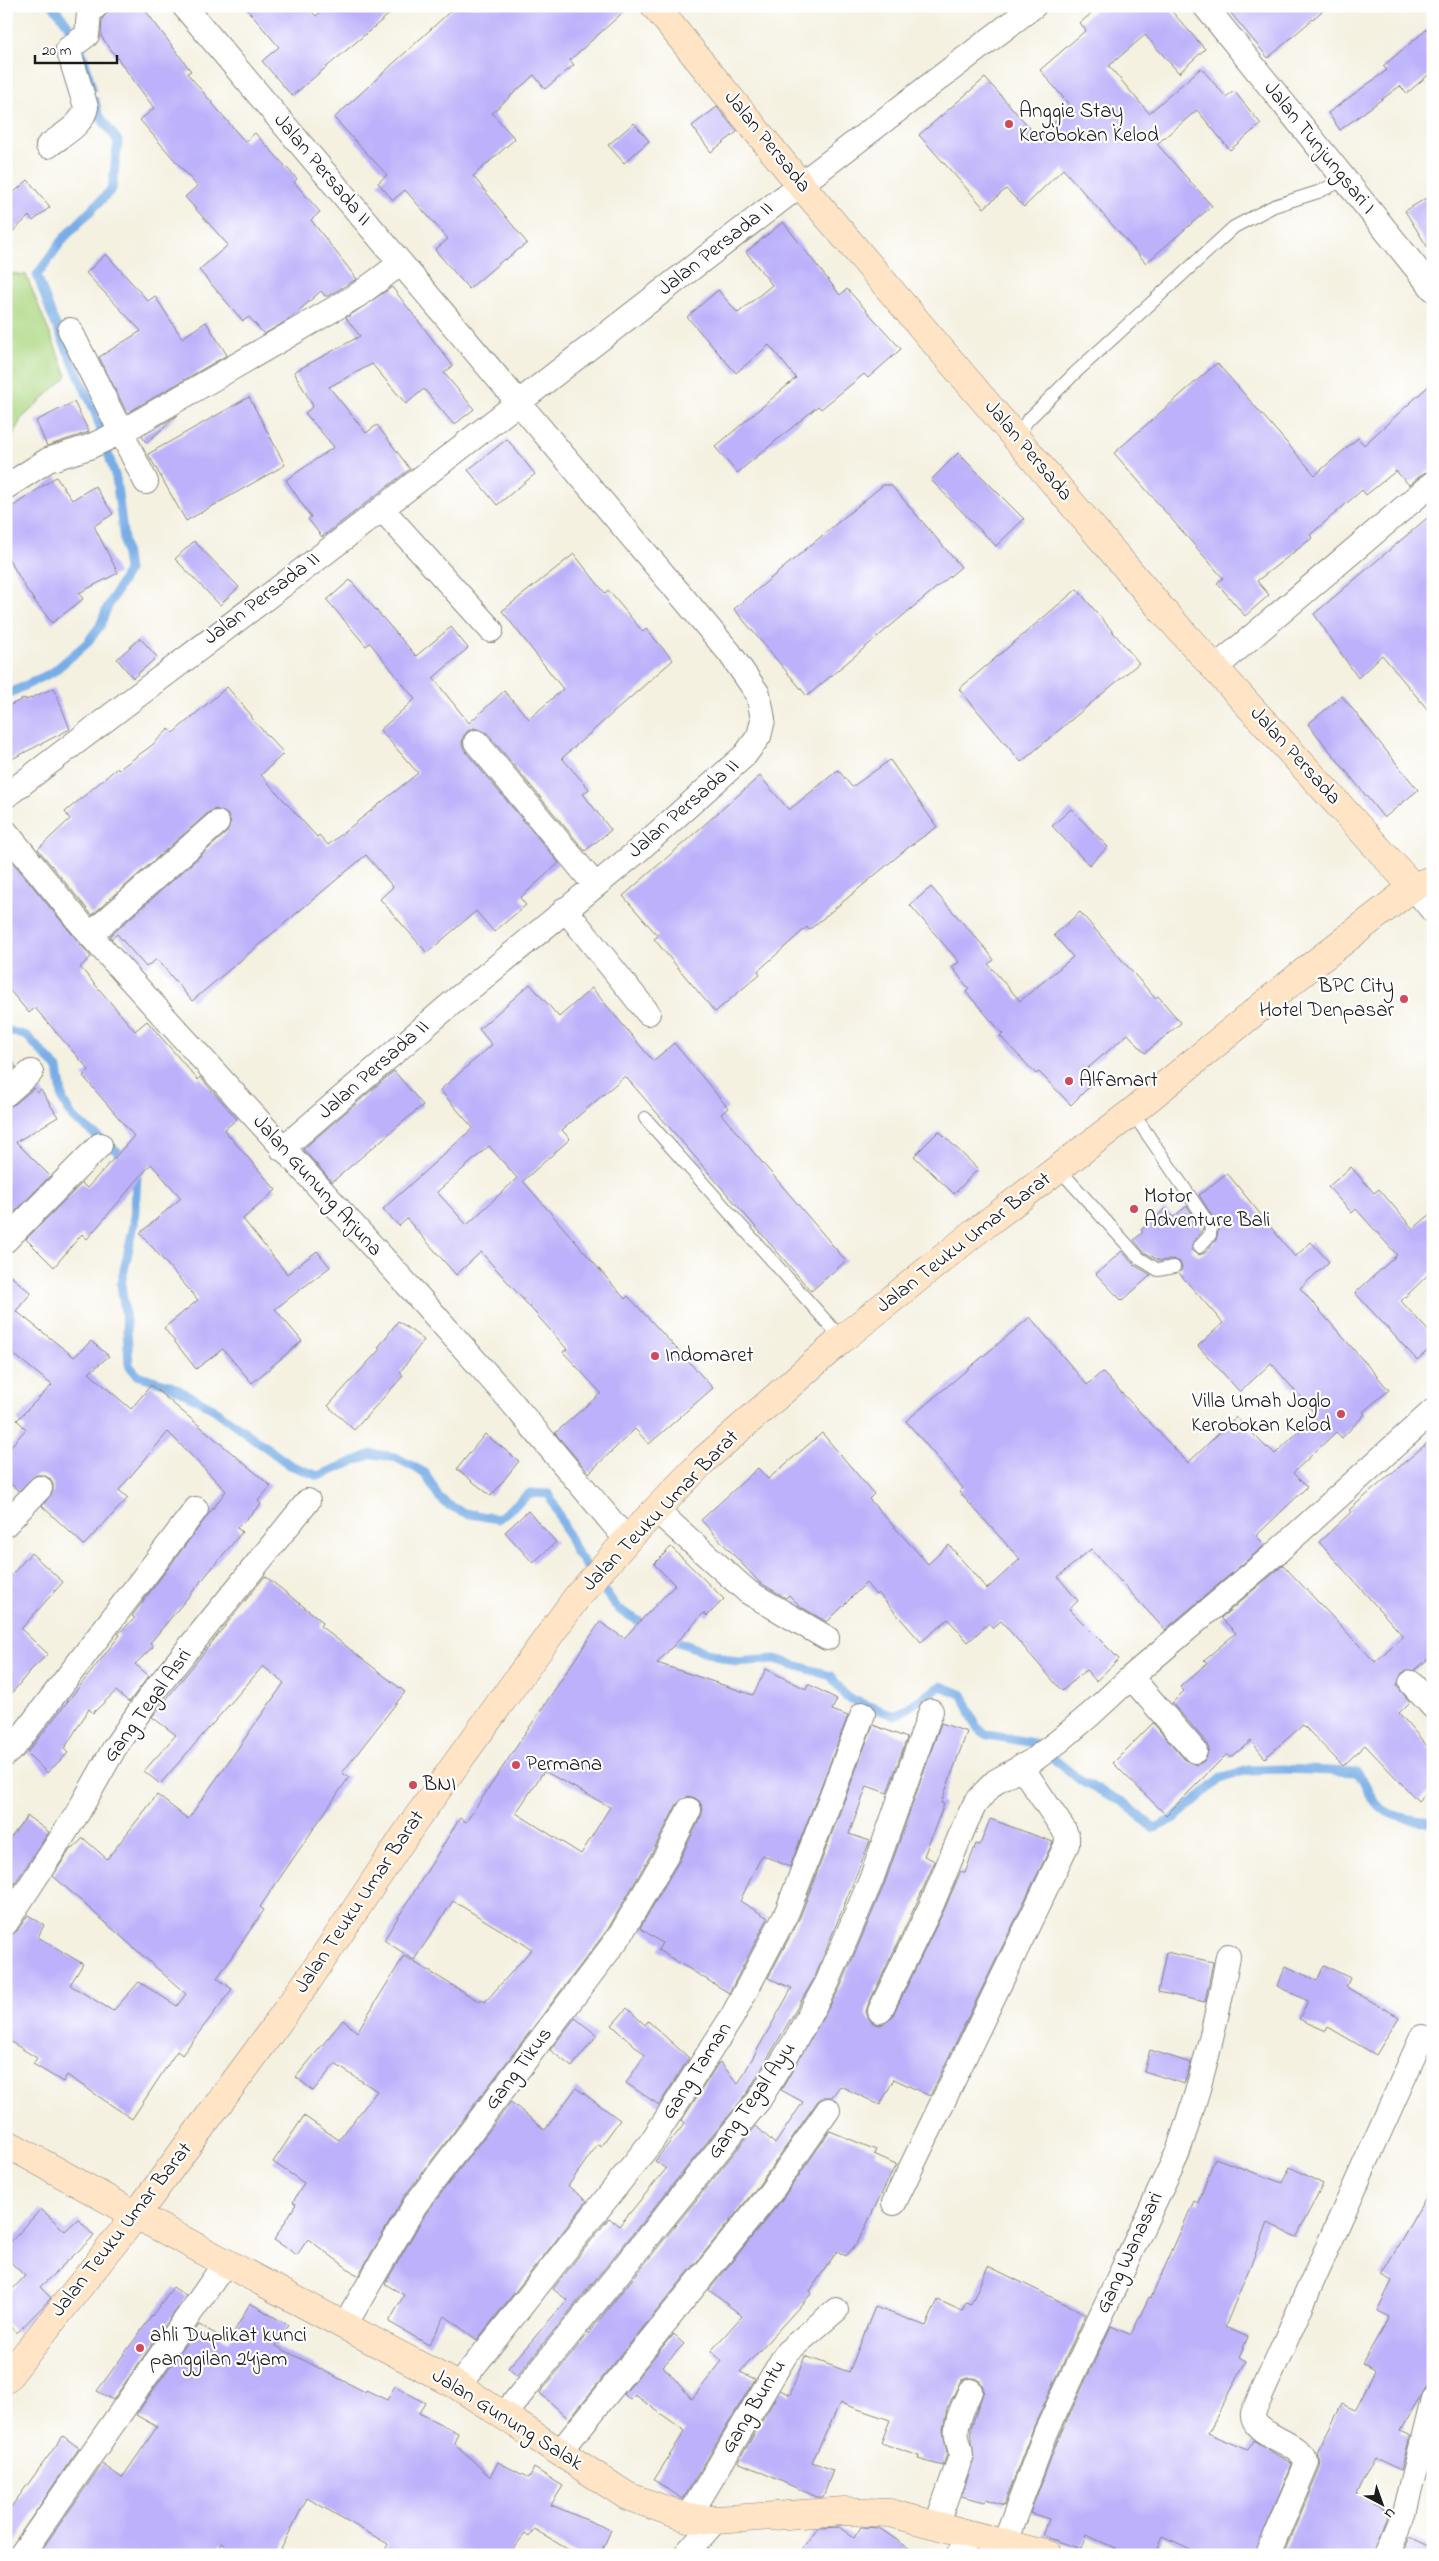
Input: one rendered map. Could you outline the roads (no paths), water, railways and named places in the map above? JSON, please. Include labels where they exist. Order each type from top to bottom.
[{"type":"main road","name":"Jalan Persada","points":[[655,6],[800,184],[1164,612],[1215,668],[1423,883]]},
{"type":"main road","name":"Jalan Teuku Umar Barat","points":[[6,2379],[136,2215],[309,1979],[414,1822],[577,1598],[656,1510],[704,1460],[842,1339],[973,1234],[1132,1112],[1305,971],[1423,883]]},
{"type":"main road","name":"Jalan Gunung Salak","points":[[6,2144],[458,2386],[627,2496],[688,2518],[716,2520],[844,2511],[890,2513],[936,2526],[964,2545],[1005,2542],[1048,2555]]},
{"type":"street","points":[[48,146],[80,122],[85,114],[86,107],[68,48],[87,35],[89,13],[96,6]]},
{"type":"street","name":"Jalan Persada II","points":[[184,6],[728,652],[758,694],[762,708],[763,720],[759,736],[745,755],[633,855],[282,1148]]},
{"type":"street","name":"Jalan Persada II","points":[[6,796],[183,659],[382,509],[517,402],[1034,6]]},
{"type":"street","name":"Jalan Tunjungsari I","points":[[1205,6],[1433,289]]},
{"type":"street","points":[[6,487],[48,460],[89,447],[118,433],[358,295],[401,263]]},
{"type":"street","points":[[70,330],[118,433],[146,482]]},
{"type":"street","points":[[1215,668],[1433,483]]},
{"type":"street","points":[[382,509],[491,630]]},
{"type":"street","points":[[476,742],[596,885]]},
{"type":"street","points":[[90,935],[217,823]]},
{"type":"street","name":"Jalan Gunung Arjuna","points":[[6,832],[90,935],[509,1399],[622,1546]]},
{"type":"street","points":[[1423,883],[1433,911]]},
{"type":"street","points":[[566,909],[648,1013]]},
{"type":"street","points":[[6,1094],[31,1072]]},
{"type":"street","points":[[6,1240],[100,1145]]},
{"type":"street","points":[[880,2010],[932,1904],[975,1804],[996,1781],[1026,1764],[1059,1741],[1276,1553],[1433,1411]]},
{"type":"street","points":[[6,1524],[40,1488]]},
{"type":"street","name":"Gang Tegal Asri","points":[[6,1923],[77,1814],[115,1748],[153,1692],[308,1501]]},
{"type":"street","points":[[6,1754],[14,1747],[196,1509]]},
{"type":"street","points":[[656,1510],[748,1592],[827,1638]]},
{"type":"street","points":[[1131,1677],[1195,1751]]},
{"type":"street","name":"Gang Tegal Ayu","points":[[502,2416],[759,2100],[795,2041],[827,1983],[871,1880],[931,1711]]},
{"type":"street","name":"Gang Taman","points":[[458,2386],[652,2141],[732,2017],[787,1912],[862,1714]]},
{"type":"street","points":[[894,2203],[1067,1844],[1064,1830],[1026,1764]]},
{"type":"street","name":"Gang Tikus","points":[[345,2325],[415,2205],[619,1937],[666,1856],[689,1810]]},
{"type":"street","name":"Gang Wanasari","points":[[1005,2542],[1046,2432],[1177,2154],[1193,2111],[1215,2032],[1228,1956]]},
{"type":"street","points":[[1268,2555],[1307,2463],[1298,2450],[1258,2428],[1253,2421],[1252,2413],[1422,2037]]},
{"type":"street","points":[[559,2453],[770,2193],[828,2110]]},
{"type":"street","points":[[21,2555],[226,2262]]},
{"type":"street","name":"Gang Buntu","points":[[688,2518],[787,2352],[836,2310]]},
{"type":"street","points":[[936,2526],[961,2456],[961,2446],[956,2436],[958,2423],[970,2391]]},
{"type":"street","points":[[1387,2555],[1405,2513],[1433,2400]]},
{"type":"street","points":[[685,2555],[716,2520]]},
{"type":"lane","points":[[1017,437],[1027,421],[1075,373],[1234,227],[1274,206],[1318,192],[1344,180]]},
{"type":"lane","points":[[1132,1112],[1211,1227],[1210,1235],[1199,1247]]},
{"type":"lane","points":[[644,1118],[842,1339]]},
{"type":"lane","points":[[1059,1169],[1139,1258],[1158,1270],[1174,1267]]},
{"type":"waterway","points":[[53,6],[74,35],[86,64],[92,88]]},
{"type":"waterway","points":[[6,695],[53,672],[86,644],[100,626],[107,608],[128,571],[116,478],[95,412],[52,316],[37,275],[64,238],[112,189],[118,141],[98,114],[95,101]]},
{"type":"waterway","points":[[6,1030],[27,1036],[58,1069],[63,1101],[73,1118],[117,1151],[126,1161]]},
{"type":"waterway","points":[[133,1172],[137,1177],[134,1225],[121,1284],[127,1328],[129,1365],[137,1375],[169,1385],[211,1407],[290,1465],[318,1476],[372,1454],[395,1457],[425,1473],[438,1496],[448,1505],[465,1513],[498,1519],[530,1493],[549,1494],[576,1552],[618,1609],[649,1627]]},
{"type":"waterway","points":[[666,1638],[736,1662],[775,1659],[831,1676],[846,1697],[895,1716],[941,1686],[963,1695],[977,1728],[988,1735],[1034,1743],[1081,1781],[1123,1802],[1154,1828],[1175,1818],[1222,1777],[1249,1770],[1282,1769],[1356,1772],[1363,1780],[1375,1803],[1382,1809],[1407,1819],[1433,1822]]},
{"type":"place","name":"Anggie Stay Kerobokan Kelod","points":[[1009,124]]},
{"type":"place","name":"BPC City Hotel Denpasar","points":[[1404,999]]},
{"type":"place","name":"Alfamart","points":[[1069,1081]]},
{"type":"place","name":"Motor Adventure Bali","points":[[1134,1209]]},
{"type":"place","name":"Indomaret","points":[[655,1356]]},
{"type":"place","name":"Villa Umah Joglo Kerobokan Kelod","points":[[1341,1414]]},
{"type":"place","name":"Permana","points":[[516,1765]]},
{"type":"place","name":"BNI","points":[[413,1785]]},
{"type":"place","name":"ahli Duplikat kunci panggilan 24jam","points":[[140,2348]]}]
